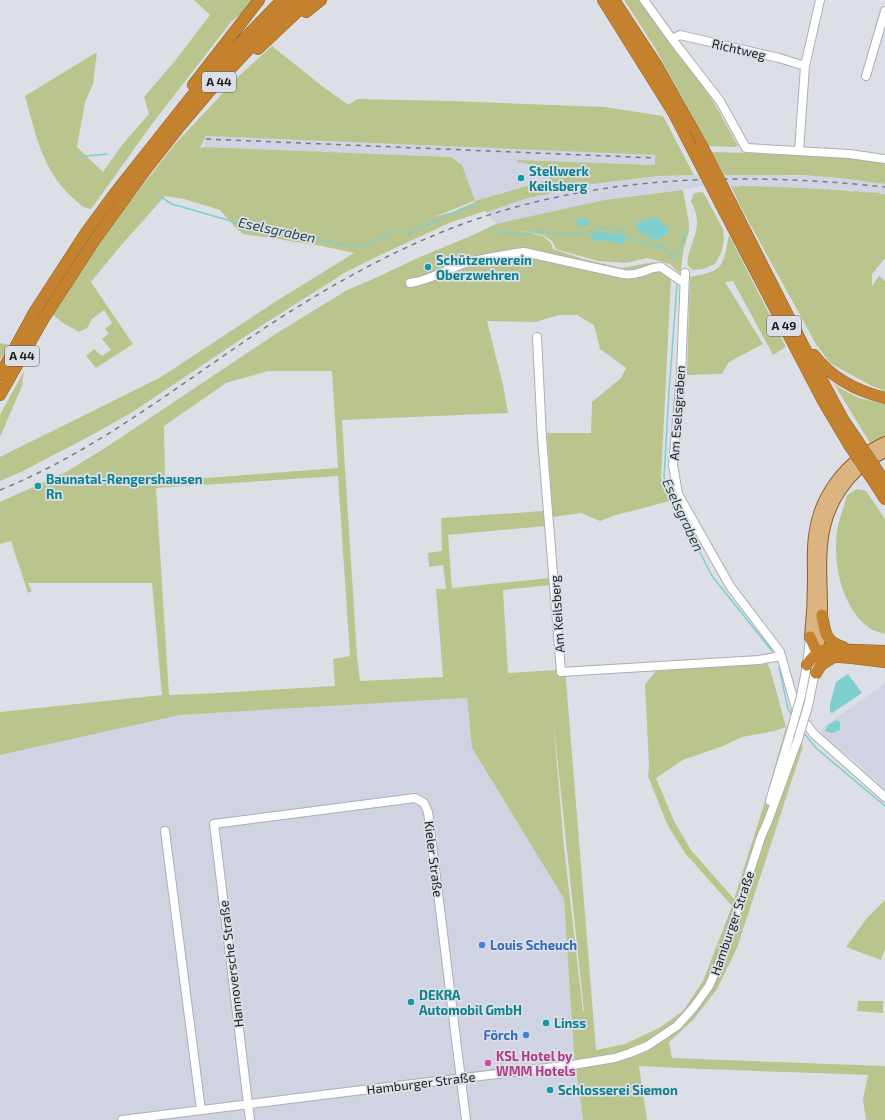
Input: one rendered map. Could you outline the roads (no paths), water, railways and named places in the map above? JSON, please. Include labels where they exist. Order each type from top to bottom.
[{"type":"highway","points":[[142,165],[165,120],[259,0]]},
{"type":"highway","points":[[228,41],[267,0]]},
{"type":"highway","name":"A 44","points":[[0,395],[48,311],[142,165],[191,97],[282,0]]},
{"type":"highway","name":"A 44","points":[[0,375],[40,304],[87,231],[115,193],[180,126],[296,0]]},
{"type":"highway","points":[[142,165],[162,153],[228,80],[310,0]]},
{"type":"highway","points":[[268,40],[321,0]]},
{"type":"highway","name":"A 49","points":[[603,0],[673,112],[689,132]]},
{"type":"highway","name":"A 49","points":[[614,0],[656,64],[727,205],[844,420],[853,443]]},
{"type":"highway","name":"A 49","points":[[727,205],[823,401],[878,478],[885,499]]},
{"type":"highway","points":[[796,330],[819,361],[837,377],[858,390],[885,398]]},
{"type":"highway","points":[[822,615],[825,633],[829,640],[836,645],[852,650]]},
{"type":"highway","points":[[810,637],[818,652],[826,656],[885,662]]},
{"type":"highway","points":[[807,665],[815,654],[826,649],[885,651]]},
{"type":"highway","points":[[816,673],[821,665],[834,657]]},
{"type":"main road","points":[[810,637],[813,594],[813,545],[815,527],[820,509],[834,484],[846,469],[865,453],[885,442]]},
{"type":"main road","points":[[818,652],[822,615],[822,546],[828,513],[841,489],[852,475],[866,463],[885,452]]},
{"type":"street","points":[[644,0],[720,101],[746,148],[849,154],[885,158]]},
{"type":"street","points":[[799,151],[805,66],[820,0]]},
{"type":"street","points":[[866,76],[885,11]]},
{"type":"street","name":"Richtweg","points":[[672,39],[680,35],[779,58],[805,66]]},
{"type":"street","points":[[410,283],[421,282],[460,265],[502,255],[524,252],[623,274],[640,273],[661,267],[684,283]]},
{"type":"street","name":"Am Eselsgraben","points":[[685,273],[681,376],[673,465],[678,494],[730,586],[778,648],[797,712],[814,734],[885,797]]},
{"type":"street","name":"Am Keilsberg","points":[[536,337],[542,445],[561,672],[758,660],[781,656]]},
{"type":"street","points":[[761,837],[774,786],[801,696],[807,665],[810,637]]},
{"type":"street","name":"Hamburger Straße","points":[[122,1120],[572,1065],[614,1058],[647,1046],[677,1026],[702,997],[714,976],[723,954],[761,837],[798,738],[816,673],[818,652]]},
{"type":"street","name":"Kieler Straße","points":[[214,824],[415,798],[424,802],[428,812],[461,1078]]},
{"type":"street","name":"Hannoversche Straße","points":[[214,824],[250,1120]]},
{"type":"street","points":[[165,831],[201,1110]]},
{"type":"street","points":[[461,1078],[466,1120]]},
{"type":"water","points":[[657,218],[669,230],[657,241],[636,230],[637,223],[644,219]]},
{"type":"water","points":[[589,219],[591,223],[584,226],[577,225],[575,220]]},
{"type":"water","points":[[598,232],[610,234],[620,233],[626,242],[621,244],[603,240],[591,240],[590,236]]},
{"type":"water","points":[[848,674],[862,693],[832,713],[830,712],[830,704],[836,682]]},
{"type":"water","points":[[837,720],[840,722],[840,730],[832,733],[825,731],[828,725]]},
{"type":"waterway","name":"Eselsgraben","points":[[77,157],[107,154]]},
{"type":"waterway","name":"Eselsgraben","points":[[158,195],[172,204],[245,225],[341,244],[364,246],[396,230]]},
{"type":"waterway","name":"Eselsgraben","points":[[403,232],[406,234],[463,209],[478,206]]},
{"type":"waterway","name":"Eselsgraben","points":[[491,227],[503,234],[510,232],[527,235],[534,230],[554,234],[583,233],[602,228],[622,230],[632,241],[643,240],[649,244],[665,248],[674,258],[682,244],[686,231]]},
{"type":"waterway","name":"Eselsgraben","points":[[677,284],[664,477],[676,505],[712,576],[772,651]]},
{"type":"waterway","name":"Eselsgraben","points":[[779,667],[788,709],[792,715]]},
{"type":"waterway","name":"Eselsgraben","points":[[803,732],[816,748],[885,806]]},
{"type":"railway","points":[[206,139],[655,158]]},
{"type":"railway","points":[[0,490],[38,473],[109,433],[144,411],[280,318],[339,282],[400,250],[442,232],[495,213],[549,199],[604,188],[660,182],[716,179],[773,179],[885,187]]},
{"type":"place","name":"Stellwerk Keilsberg","points":[[521,178]]},
{"type":"place","name":"Schützenverein Oberzwehren","points":[[428,267]]},
{"type":"place","name":"Baunatal-Rengershausen Rn","points":[[38,486]]},
{"type":"place","name":"Louis Scheuch","points":[[482,945]]},
{"type":"place","name":"DEKRA Automobil GmbH","points":[[411,1002]]},
{"type":"place","name":"Linss","points":[[546,1023]]},
{"type":"place","name":"Förch","points":[[526,1035]]},
{"type":"place","name":"KSL Hotel by WMM Hotels","points":[[488,1063]]},
{"type":"place","name":"Schlosserei Siemon","points":[[550,1090]]}]
